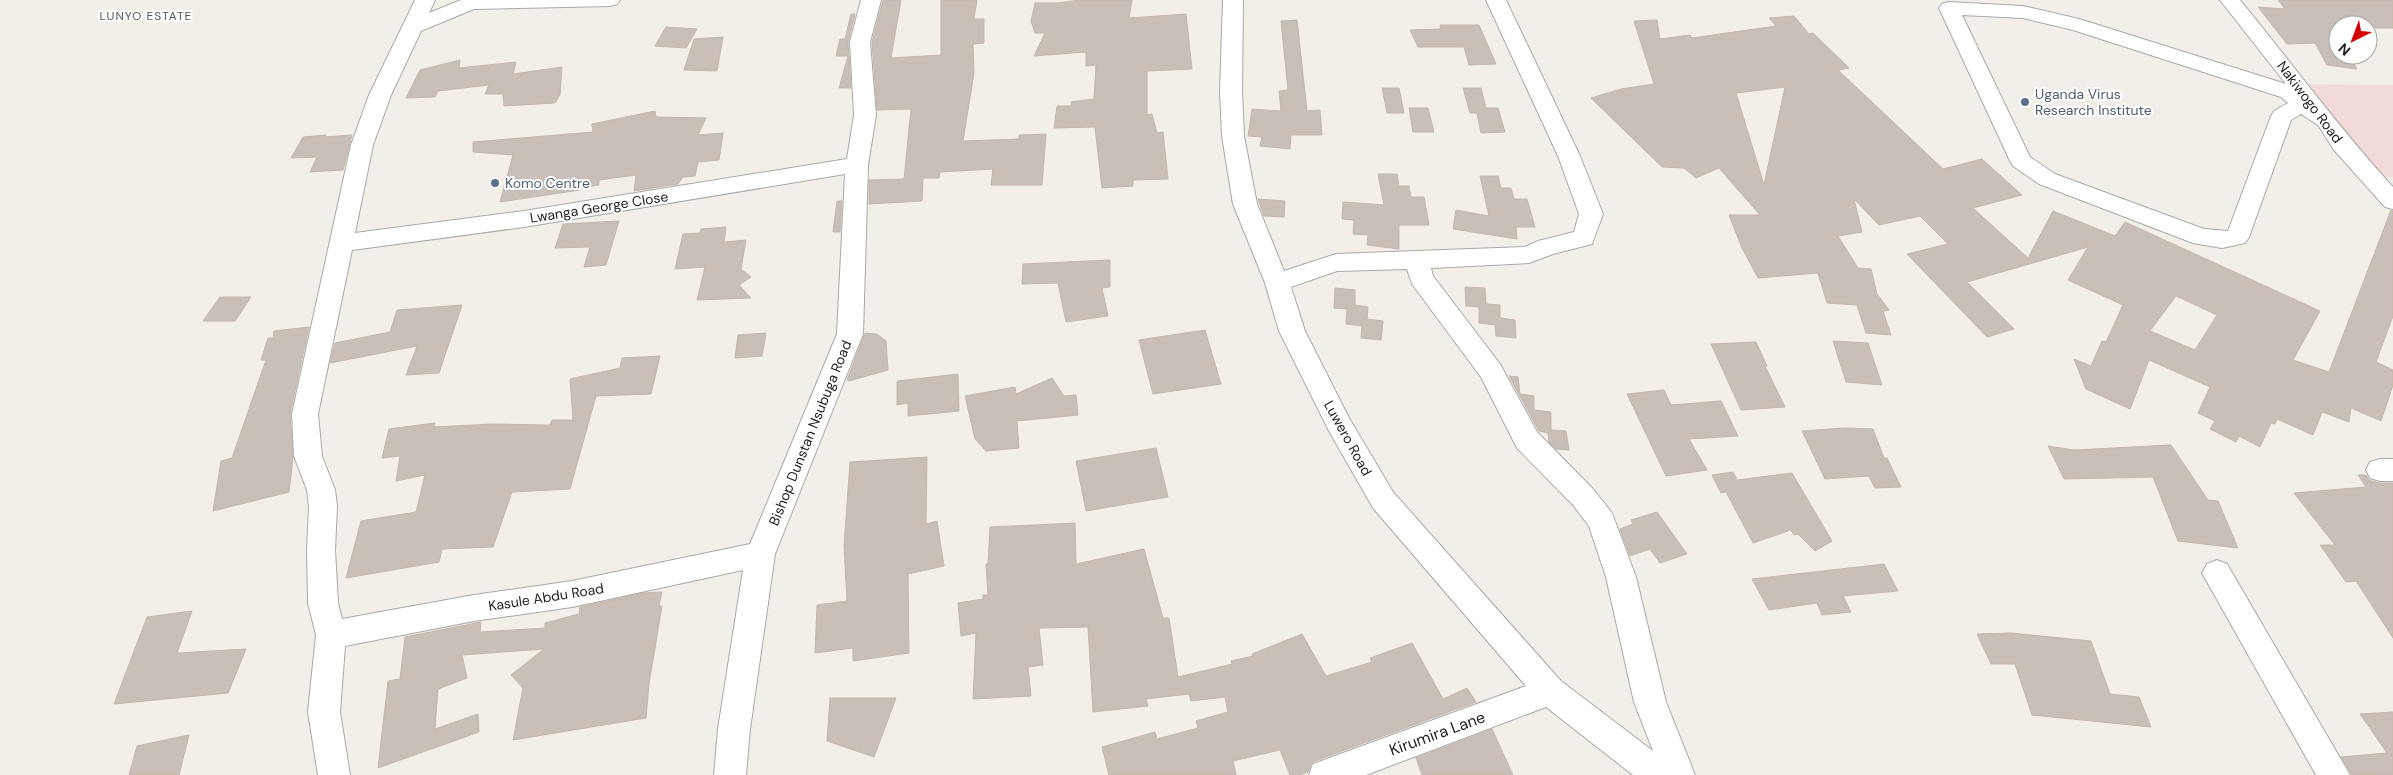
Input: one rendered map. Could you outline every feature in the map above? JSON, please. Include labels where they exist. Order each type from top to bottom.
[{"type":"street","points":[[334,775],[324,712],[331,635],[322,602],[321,550],[323,506],[321,490],[308,456],[305,414],[362,145],[380,95],[425,0]]},
{"type":"street","points":[[412,27],[471,3],[610,0]]},
{"type":"street","name":"Bishop Dunstan Nsubuga Road","points":[[730,775],[734,729],[760,554],[850,334],[857,165],[864,115],[860,42],[871,0]]},
{"type":"street","name":"Luwero Road","points":[[1233,0],[1231,91],[1233,136],[1245,204],[1277,283],[1292,330],[1330,407],[1384,500],[1550,691],[1658,775]]},
{"type":"street","points":[[1277,283],[1336,264],[1529,255],[1546,247],[1584,238],[1591,214],[1570,156],[1511,36],[1496,0]]},
{"type":"street","points":[[2036,0],[2080,25]]},
{"type":"street","name":"Nakiwogo Road","points":[[2230,0],[2326,120],[2342,145],[2393,201]]},
{"type":"street","points":[[1947,4],[2023,12],[2080,25],[2288,92],[2301,104],[2326,120]]},
{"type":"street","points":[[1947,4],[2021,161],[2047,180],[2201,237],[2222,240],[2237,237],[2282,116],[2301,104]]},
{"type":"street","name":"Lwanga George Close","points":[[340,243],[524,219],[857,165]]},
{"type":"street","points":[[1417,261],[1421,278],[1491,371],[1527,440],[1583,497],[1602,521],[1620,577],[1650,702],[1679,775]]},
{"type":"street","name":"Kasule Abdu Road","points":[[331,635],[474,608],[572,594],[760,554]]},
{"type":"street","points":[[2217,573],[2334,775]]},
{"type":"street","name":"Kirumira Lane","points":[[1325,775],[1550,691]]},
{"type":"shaded area","points":[[2290,84],[2393,85],[2393,177],[2372,177]]},
{"type":"building","points":[[883,0],[901,0],[891,58],[941,55],[941,0],[977,0],[974,19],[984,19],[984,43],[973,44],[974,73],[963,141],[1019,139],[1019,135],[1046,134],[1042,185],[991,185],[993,169],[940,172],[939,178],[923,178],[922,201],[869,204],[869,180],[904,179],[911,109],[877,110],[872,42]]},
{"type":"building","points":[[1079,0],[1132,0],[1129,18],[1186,14],[1192,69],[1147,71],[1147,115],[1152,114],[1157,133],[1163,132],[1168,179],[1133,180],[1133,186],[1102,188],[1095,127],[1054,128],[1057,106],[1072,106],[1071,102],[1094,99],[1096,65],[1086,66],[1086,52],[1034,56],[1045,33],[1035,33],[1031,21],[1035,3],[1058,3]]},
{"type":"building","points":[[2278,0],[2393,0],[2393,28],[2378,28],[2378,15],[2328,15],[2328,65],[2355,65],[2357,69],[2327,65],[2315,43],[2287,44],[2258,7],[2285,9]]},
{"type":"building","points":[[851,14],[855,14],[848,42],[851,88],[839,88],[848,56],[836,56],[840,39],[845,39]]},
{"type":"building","points":[[1794,16],[1809,34],[1813,33],[1849,68],[1838,70],[1943,169],[1982,159],[2022,195],[1973,208],[2028,258],[2053,211],[2115,236],[2125,222],[2320,311],[2293,360],[2329,372],[2391,210],[2393,211],[2393,316],[2376,362],[2393,370],[2393,385],[2381,421],[2351,408],[2349,422],[2322,412],[2313,435],[2277,419],[2275,424],[2271,423],[2260,447],[2239,436],[2236,442],[2210,429],[2215,421],[2198,413],[2210,387],[2149,360],[2130,409],[2086,389],[2074,359],[2091,366],[2102,341],[2106,342],[2123,305],[2068,280],[2088,247],[1967,282],[2014,329],[1987,337],[1907,254],[1948,244],[1920,216],[1879,225],[1854,199],[1862,232],[1838,236],[1858,268],[1871,269],[1877,294],[1889,310],[1883,311],[1891,335],[1866,333],[1857,305],[1827,303],[1818,273],[1758,278],[1742,248],[1729,215],[1760,215],[1719,168],[1696,178],[1684,168],[1662,167],[1591,98],[1621,89],[1654,84],[1634,21],[1657,20],[1660,39],[1690,35],[1692,38],[1776,26],[1769,18]],"holes":[[[1785,87],[1764,185],[1736,93]],[[2176,296],[2217,315],[2195,350],[2150,331]]]},
{"type":"building","points":[[1297,20],[1307,111],[1320,110],[1322,135],[1291,135],[1290,149],[1260,146],[1262,137],[1248,136],[1252,109],[1281,111],[1279,91],[1288,90],[1281,21]]},
{"type":"building","points":[[1440,25],[1479,25],[1496,64],[1469,65],[1464,47],[1418,47],[1410,30],[1441,29]]},
{"type":"building","points":[[666,27],[697,29],[686,48],[655,46]]},
{"type":"building","points":[[723,37],[717,71],[684,70],[694,39]]},
{"type":"building","points":[[460,60],[459,68],[516,62],[513,74],[562,67],[560,95],[555,103],[504,106],[503,94],[485,94],[489,85],[438,91],[435,97],[406,98],[420,70]]},
{"type":"building","points":[[1382,88],[1399,88],[1404,113],[1387,113]]},
{"type":"building","points":[[1463,88],[1481,88],[1486,108],[1498,108],[1505,132],[1481,133],[1477,113],[1470,113]]},
{"type":"building","points":[[1409,108],[1428,108],[1434,132],[1413,132]]},
{"type":"building","points":[[655,111],[656,117],[706,118],[698,135],[723,133],[719,160],[698,162],[695,176],[683,177],[678,184],[634,191],[636,175],[599,180],[599,185],[580,188],[580,190],[500,202],[513,155],[473,152],[473,142],[593,132],[592,124]]},
{"type":"building","points":[[326,135],[325,137],[352,135],[343,170],[310,172],[317,157],[291,158],[303,137]]},
{"type":"building","points":[[1378,174],[1397,174],[1399,186],[1409,186],[1411,197],[1424,197],[1429,225],[1399,225],[1399,249],[1367,245],[1368,235],[1353,234],[1354,220],[1342,219],[1343,202],[1384,205]]},
{"type":"building","points":[[1480,176],[1498,176],[1501,188],[1511,188],[1514,199],[1527,199],[1535,227],[1516,227],[1517,239],[1453,229],[1456,210],[1489,216]]},
{"type":"building","points":[[1258,199],[1285,201],[1284,217],[1264,216]]},
{"type":"building","points":[[837,201],[842,201],[840,232],[833,232]]},
{"type":"building","points":[[619,221],[606,265],[584,267],[590,247],[555,248],[563,224]]},
{"type":"building","points":[[726,227],[724,242],[746,240],[741,269],[751,277],[739,285],[751,298],[697,300],[705,267],[675,269],[683,234],[700,233],[701,229]]},
{"type":"building","points":[[1110,260],[1110,287],[1102,288],[1108,316],[1066,322],[1058,283],[1022,284],[1023,264]]},
{"type":"building","points":[[1465,287],[1485,288],[1486,304],[1500,305],[1500,318],[1515,320],[1516,338],[1496,336],[1495,325],[1479,323],[1479,307],[1466,306]]},
{"type":"building","points":[[1335,288],[1355,290],[1355,305],[1368,307],[1367,319],[1383,321],[1381,340],[1361,338],[1362,326],[1346,324],[1347,309],[1334,308]]},
{"type":"building","points":[[220,297],[251,297],[235,321],[203,321]]},
{"type":"building","points":[[462,305],[439,373],[406,375],[417,346],[330,363],[335,343],[390,332],[397,310]]},
{"type":"building","points":[[309,327],[290,414],[293,458],[289,492],[213,511],[221,461],[232,458],[266,360],[261,360],[268,338],[273,338],[274,331]]},
{"type":"building","points":[[1205,330],[1221,384],[1153,394],[1139,340]]},
{"type":"building","points":[[766,333],[762,356],[735,358],[738,335]]},
{"type":"building","points":[[865,333],[877,334],[886,341],[888,370],[849,381],[847,380]]},
{"type":"building","points":[[1833,341],[1868,343],[1882,385],[1846,382]]},
{"type":"building","points":[[1756,342],[1767,366],[1765,366],[1785,407],[1741,410],[1711,344]]},
{"type":"building","points":[[660,356],[651,394],[596,396],[570,489],[512,492],[493,547],[442,549],[439,562],[346,578],[361,521],[416,512],[425,475],[396,481],[400,456],[382,458],[389,429],[435,423],[434,427],[491,424],[550,425],[552,420],[573,420],[570,379],[620,368],[622,358]]},
{"type":"building","points":[[958,374],[959,411],[908,416],[908,403],[897,405],[897,381]]},
{"type":"building","points":[[1509,376],[1518,377],[1520,394],[1534,396],[1534,410],[1551,412],[1551,430],[1566,431],[1569,450],[1556,449],[1549,442],[1548,433],[1539,431]]},
{"type":"building","points":[[1052,378],[1064,396],[1076,395],[1078,415],[1017,421],[1019,448],[986,451],[975,439],[965,396],[1015,387],[1016,394]]},
{"type":"building","points":[[1664,390],[1671,405],[1721,401],[1738,436],[1689,439],[1707,470],[1666,476],[1627,394]]},
{"type":"building","points":[[1845,428],[1873,429],[1884,458],[1887,458],[1901,487],[1875,488],[1869,476],[1825,479],[1802,431]]},
{"type":"building","points":[[2171,445],[2208,500],[2218,501],[2238,548],[2178,541],[2153,477],[2064,479],[2048,446],[2074,450]]},
{"type":"building","points":[[1156,448],[1168,497],[1086,511],[1076,461]]},
{"type":"building","points":[[927,457],[926,524],[937,521],[944,566],[908,574],[909,653],[853,661],[853,648],[815,653],[817,605],[847,601],[844,546],[850,462]]},
{"type":"building","points":[[1733,472],[1737,480],[1792,473],[1832,541],[1815,551],[1798,534],[1794,535],[1791,530],[1753,543],[1726,492],[1721,493],[1712,475]]},
{"type":"building","points":[[2358,475],[2366,475],[2369,480],[2379,483],[2393,483],[2393,638],[2356,581],[2346,582],[2320,545],[2335,545],[2294,493],[2366,487]]},
{"type":"building","points":[[1657,512],[1687,554],[1660,563],[1650,549],[1630,556],[1620,529],[1633,524],[1631,520]]},
{"type":"building","points":[[1075,523],[1076,564],[1144,549],[1163,618],[1169,618],[1178,677],[1232,664],[1231,661],[1253,656],[1252,654],[1302,634],[1326,676],[1372,662],[1370,658],[1412,643],[1443,699],[1467,688],[1476,702],[1312,762],[1308,772],[1299,775],[1290,775],[1280,750],[1233,761],[1236,775],[1109,775],[1102,747],[1155,732],[1157,739],[1198,728],[1196,721],[1228,712],[1225,697],[1191,701],[1189,694],[1146,699],[1148,706],[1093,712],[1088,627],[1039,628],[1043,665],[1028,667],[1031,696],[973,699],[976,633],[961,636],[958,603],[983,599],[983,595],[988,595],[986,564],[988,564],[990,527]]},
{"type":"building","points":[[1884,564],[1898,591],[1843,596],[1851,612],[1822,615],[1817,603],[1769,610],[1752,579]]},
{"type":"building","points":[[662,592],[659,606],[662,606],[649,684],[646,718],[513,740],[523,688],[511,675],[544,649],[462,655],[467,678],[438,689],[435,729],[478,714],[479,732],[378,768],[388,681],[400,679],[405,637],[481,622],[480,632],[545,628],[545,623],[579,614],[580,607],[644,593]]},
{"type":"building","points":[[192,611],[177,653],[246,649],[228,693],[114,704],[147,617]]},
{"type":"building","points":[[2011,633],[2091,641],[2110,694],[2139,697],[2151,727],[2032,715],[2015,664],[1991,664],[1977,634]]},
{"type":"building","points":[[830,698],[896,698],[874,757],[827,741]]},
{"type":"building","points":[[2393,712],[2393,775],[2352,775],[2341,757],[2387,753],[2360,714]]},
{"type":"building","points":[[1492,729],[1513,775],[1422,775],[1416,758]]},
{"type":"building","points":[[189,735],[179,775],[129,775],[137,746]]},
{"type":"place","name":"Uganda Virus Research Institute","points":[[2025,102]]},
{"type":"place","name":"Komo Centre","points":[[495,183]]},
{"type":"district","name":"LUNYO ESTATE","points":[[146,16]]}]
